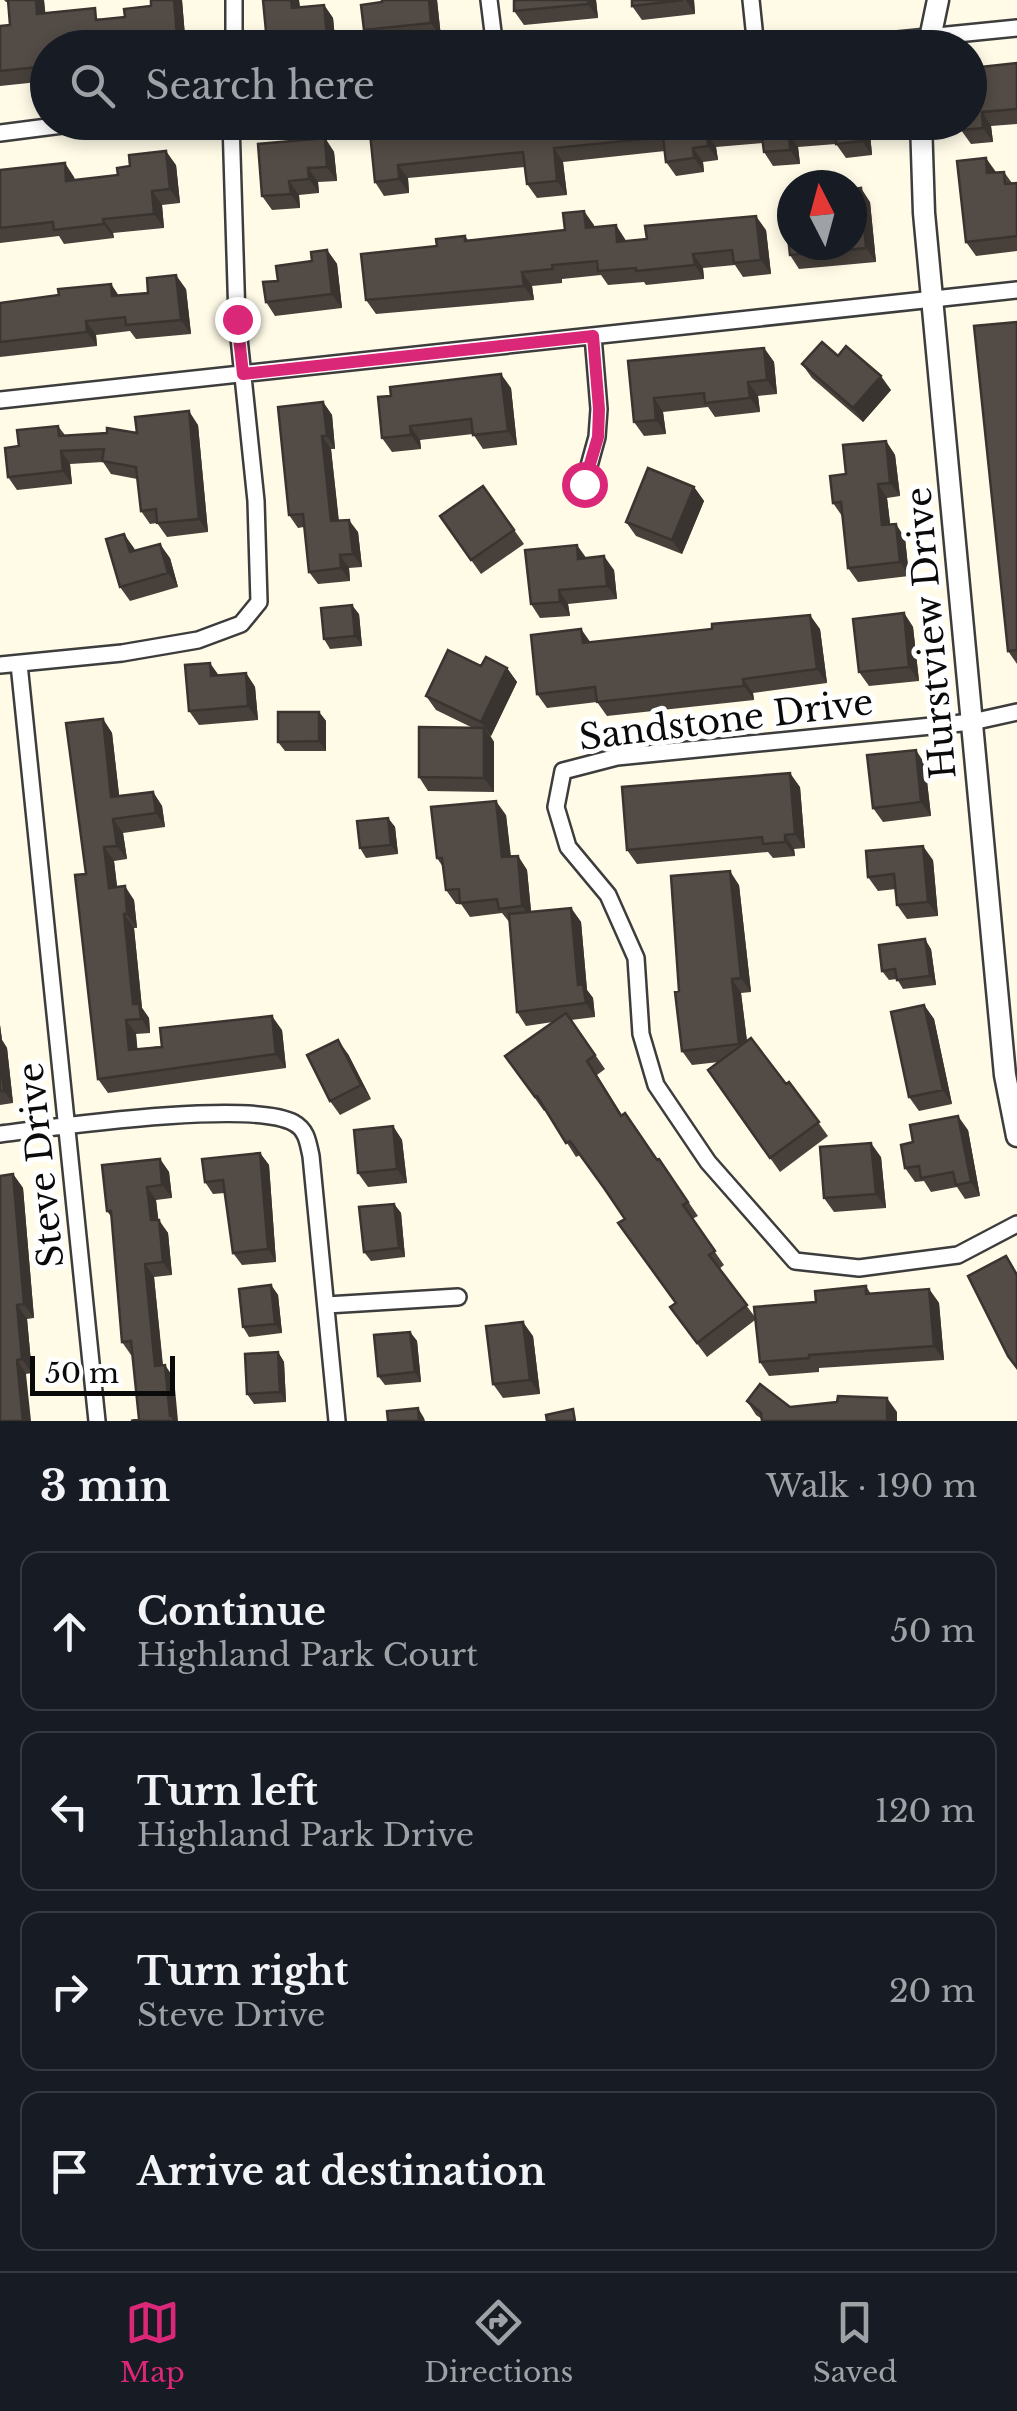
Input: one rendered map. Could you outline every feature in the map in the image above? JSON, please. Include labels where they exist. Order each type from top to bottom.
[{"type":"street","points":[[234,0],[234,30]]},
{"type":"street","points":[[489,0],[492,30]]},
{"type":"street","points":[[751,0],[754,30]]},
{"type":"street","points":[[932,30],[938,0]]},
{"type":"street","points":[[987,33],[1017,28]]},
{"type":"street","points":[[0,133],[30,129]]},
{"type":"street","points":[[0,666],[198,640],[224,633],[252,614],[258,602],[256,502],[235,279],[231,140]]},
{"type":"street","name":"Hurstview Drive","points":[[922,140],[924,214],[1005,1075],[1017,1136]]},
{"type":"street","points":[[0,400],[1017,290]]},
{"type":"street","points":[[584,484],[598,437],[593,336]]},
{"type":"street","name":"Steve Drive","points":[[20,664],[97,1421]]},
{"type":"street","points":[[972,722],[1017,712]]},
{"type":"street","name":"Sandstone Drive","points":[[972,722],[617,757],[563,770],[556,807],[568,848],[608,895],[636,958],[640,1034],[656,1086],[708,1162],[796,1261],[859,1268],[958,1254],[1017,1224]]},
{"type":"street","points":[[0,1134],[242,1114],[275,1116],[303,1129],[312,1156],[337,1421]]},
{"type":"street","points":[[326,1306],[458,1297]]},
{"type":"building","points":[[8,0],[36,0],[37,14],[95,8],[96,20],[125,17],[124,9],[151,6],[151,0],[174,0],[176,30],[30,30],[30,68],[0,71],[0,26],[10,25]]},
{"type":"building","points":[[263,0],[291,0],[292,8],[324,5],[326,30],[266,30]]},
{"type":"building","points":[[382,0],[429,0],[431,23],[364,30],[361,5]]},
{"type":"building","points":[[514,0],[588,0],[588,4],[514,11]]},
{"type":"building","points":[[632,0],[683,0],[632,6]]},
{"type":"building","points":[[1017,63],[1017,109],[987,112],[987,66]]},
{"type":"building","points":[[325,140],[327,167],[308,168],[309,179],[289,181],[291,194],[262,196],[258,144]]},
{"type":"building","points":[[371,140],[633,140],[554,148],[557,181],[527,184],[523,152],[398,165],[399,179],[375,182]]},
{"type":"building","points":[[663,140],[708,140],[708,146],[693,148],[694,158],[666,162]]},
{"type":"building","points":[[762,140],[789,140],[790,150],[764,152]]},
{"type":"building","points":[[836,140],[862,140],[862,141],[836,144]]},
{"type":"building","points":[[166,151],[170,189],[152,191],[154,214],[103,219],[104,224],[54,230],[53,222],[0,228],[0,170],[65,163],[66,181],[118,175],[117,168],[130,166],[129,155]]},
{"type":"building","points":[[986,158],[987,173],[1004,172],[1005,184],[1017,183],[1017,236],[966,242],[957,161]]},
{"type":"building","points":[[584,211],[586,228],[616,225],[617,242],[647,239],[645,226],[756,216],[761,260],[734,263],[732,250],[693,254],[695,265],[636,271],[598,271],[597,261],[552,265],[553,269],[522,272],[524,286],[366,300],[361,254],[437,246],[436,239],[465,236],[465,241],[565,230],[563,213]]},
{"type":"building","points":[[327,250],[332,294],[266,302],[263,282],[278,281],[276,266],[312,261],[311,252]]},
{"type":"building","points":[[176,275],[181,320],[126,325],[125,317],[86,321],[87,332],[0,342],[0,303],[59,295],[58,289],[111,284],[112,296],[148,293],[147,278]]},
{"type":"building","points":[[1017,322],[1017,650],[1008,651],[974,326]]},
{"type":"building","points":[[822,342],[838,356],[846,346],[881,376],[853,408],[802,364]]},
{"type":"building","points":[[764,348],[767,380],[748,382],[750,398],[705,403],[704,393],[654,398],[656,420],[634,422],[628,361]]},
{"type":"building","points":[[501,374],[508,431],[473,435],[471,419],[410,426],[411,435],[382,438],[378,397],[391,396],[390,387]]},
{"type":"building","points":[[323,402],[327,436],[322,436],[331,521],[349,520],[353,554],[340,555],[341,568],[309,572],[303,514],[289,515],[278,407]]},
{"type":"building","points":[[189,411],[199,519],[157,523],[156,509],[141,511],[136,467],[102,461],[104,449],[61,451],[63,471],[8,477],[5,448],[19,446],[17,430],[58,426],[59,436],[107,433],[107,428],[137,433],[135,417]]},
{"type":"building","points":[[886,441],[890,483],[878,484],[882,525],[896,524],[900,562],[848,568],[841,502],[833,503],[830,476],[846,474],[843,445]]},
{"type":"building","points":[[648,468],[694,487],[672,540],[626,522]]},
{"type":"building","points":[[483,486],[514,530],[471,560],[440,516]]},
{"type":"building","points":[[124,534],[130,552],[160,544],[168,573],[120,587],[106,539]]},
{"type":"building","points":[[577,545],[578,559],[604,556],[607,586],[559,590],[560,602],[531,604],[525,550]]},
{"type":"building","points":[[352,605],[355,636],[324,639],[321,608]]},
{"type":"building","points":[[904,613],[909,667],[859,672],[853,619]]},
{"type":"building","points":[[810,615],[817,669],[743,679],[744,686],[597,702],[595,687],[537,694],[531,635],[581,629],[583,643],[712,629],[712,624]]},
{"type":"building","points":[[448,650],[481,666],[486,657],[507,668],[481,722],[426,696]]},
{"type":"building","points":[[210,663],[211,676],[246,673],[248,706],[189,711],[185,665]]},
{"type":"building","points":[[278,712],[319,712],[319,741],[278,742]]},
{"type":"building","points":[[103,719],[111,797],[153,792],[156,813],[113,819],[117,846],[104,847],[109,888],[125,886],[133,1004],[139,1004],[141,1019],[126,1020],[129,1050],[162,1047],[160,1028],[272,1016],[276,1054],[98,1079],[75,875],[86,874],[66,723]]},
{"type":"building","points":[[419,727],[484,728],[484,778],[419,777]]},
{"type":"building","points":[[916,750],[921,802],[873,808],[867,755]]},
{"type":"building","points":[[790,773],[795,834],[785,835],[785,842],[763,844],[762,837],[627,850],[622,787]]},
{"type":"building","points":[[496,801],[502,857],[518,856],[522,906],[499,909],[497,899],[460,903],[459,889],[446,890],[442,858],[437,858],[431,807]]},
{"type":"building","points":[[388,818],[391,845],[360,848],[357,821]]},
{"type":"building","points":[[923,846],[928,902],[897,905],[894,874],[868,877],[866,851]]},
{"type":"building","points":[[730,871],[741,978],[732,979],[739,1044],[682,1051],[675,992],[679,991],[671,876]]},
{"type":"building","points":[[571,908],[578,985],[583,984],[586,1003],[517,1012],[509,914]]},
{"type":"building","points":[[925,939],[930,976],[897,980],[895,969],[882,971],[879,945]]},
{"type":"building","points":[[924,1005],[943,1090],[909,1097],[891,1012]]},
{"type":"building","points":[[566,1013],[595,1055],[587,1061],[621,1116],[625,1113],[688,1202],[683,1205],[715,1251],[709,1255],[747,1305],[697,1343],[670,1307],[676,1303],[618,1223],[625,1219],[505,1056]]},
{"type":"building","points":[[751,1038],[819,1122],[770,1158],[708,1070]]},
{"type":"building","points":[[338,1040],[361,1085],[330,1101],[307,1055]]},
{"type":"building","points":[[0,1051],[4,1091],[0,1091]]},
{"type":"building","points":[[958,1116],[971,1182],[956,1185],[953,1172],[921,1178],[919,1166],[905,1168],[901,1145],[913,1142],[910,1125]]},
{"type":"building","points":[[393,1126],[397,1169],[358,1173],[354,1130]]},
{"type":"building","points":[[871,1143],[876,1194],[824,1198],[820,1147]]},
{"type":"building","points":[[260,1153],[268,1249],[233,1253],[223,1180],[205,1182],[202,1159]]},
{"type":"building","points":[[160,1159],[162,1185],[147,1187],[151,1220],[159,1220],[163,1262],[145,1264],[155,1366],[165,1365],[170,1416],[174,1421],[131,1421],[139,1419],[131,1341],[122,1342],[111,1211],[107,1211],[102,1165]]},
{"type":"building","points":[[13,1174],[24,1304],[17,1305],[23,1421],[0,1421],[0,1176]]},
{"type":"building","points":[[394,1204],[399,1248],[364,1252],[359,1207]]},
{"type":"building","points":[[1006,1256],[1017,1275],[1017,1368],[968,1276]]},
{"type":"building","points":[[271,1285],[275,1324],[243,1327],[239,1289]]},
{"type":"building","points":[[866,1286],[866,1294],[929,1289],[934,1346],[760,1362],[754,1307],[816,1302],[815,1291]]},
{"type":"building","points":[[523,1322],[530,1380],[493,1384],[486,1326]]},
{"type":"building","points":[[410,1332],[415,1372],[378,1376],[374,1335]]},
{"type":"building","points":[[278,1352],[280,1392],[247,1394],[245,1354]]},
{"type":"building","points":[[760,1384],[790,1407],[837,1402],[838,1396],[887,1398],[887,1421],[762,1421],[761,1413],[747,1401]]},
{"type":"building","points":[[418,1408],[419,1421],[388,1421],[387,1411]]},
{"type":"building","points":[[573,1409],[575,1421],[547,1421],[546,1415]]},
{"type":"route","points":[[237,319],[243,374],[593,336],[598,437],[584,484]]}]
